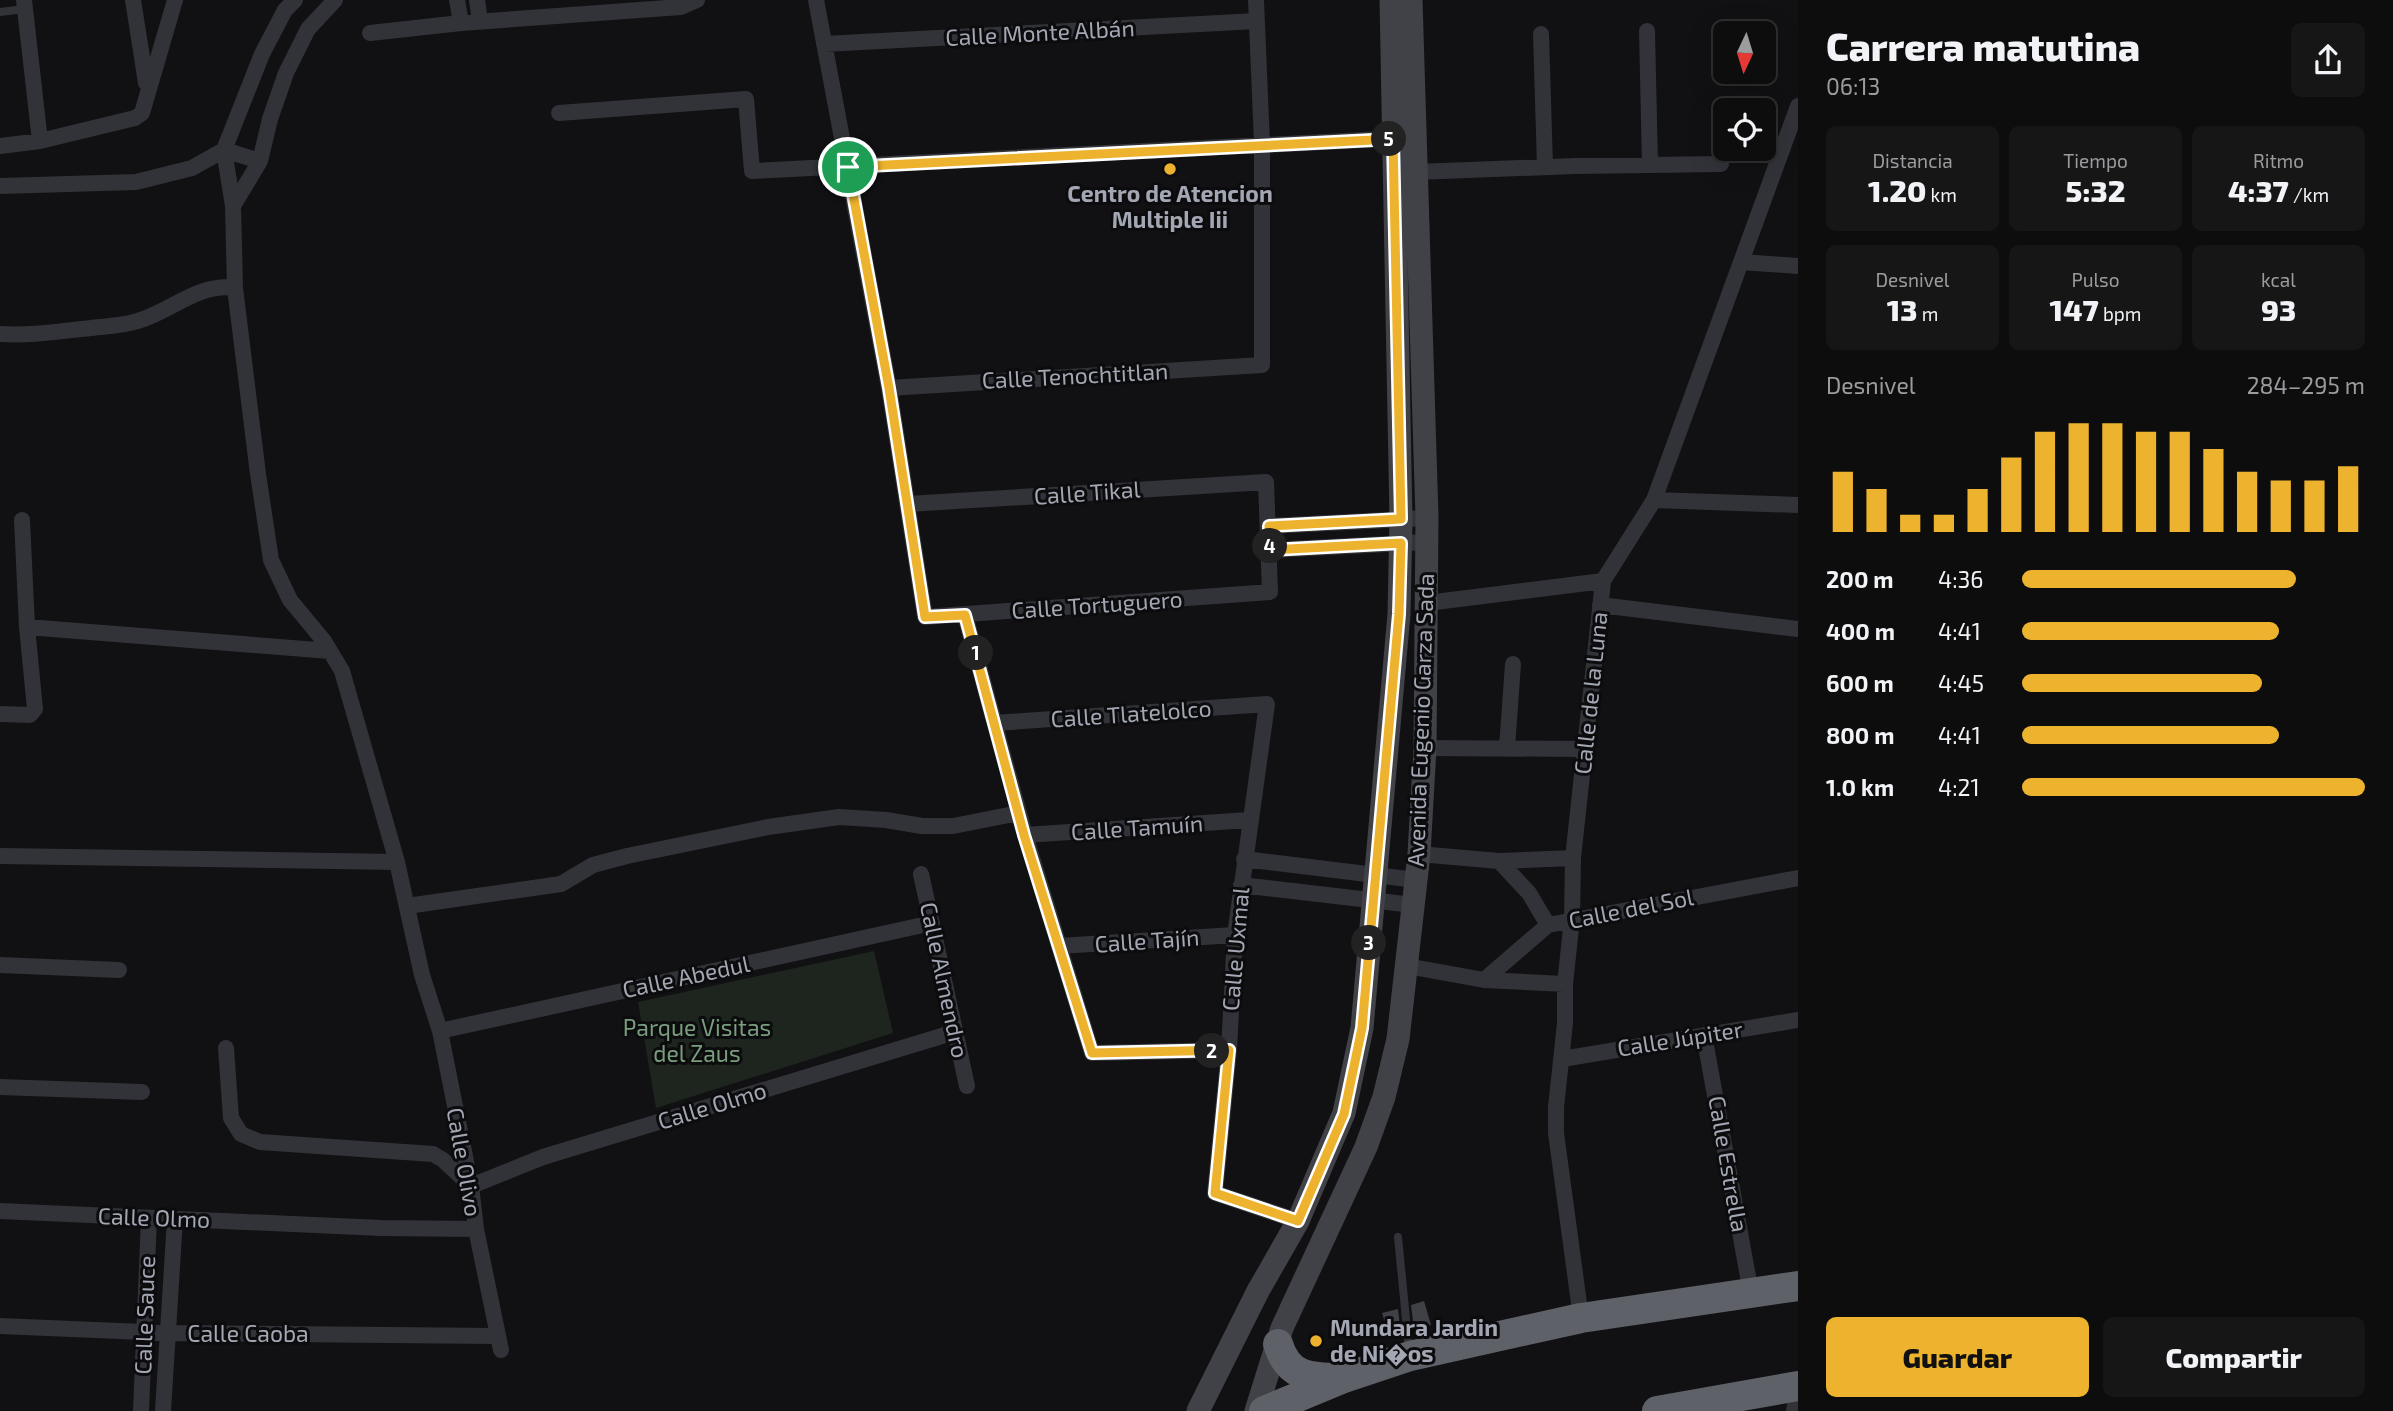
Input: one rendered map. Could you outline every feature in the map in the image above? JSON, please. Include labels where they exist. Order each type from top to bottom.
[{"type":"highway","points":[[1264,1411],[1344,1378],[1410,1356],[1581,1318],[1798,1286]]},
{"type":"highway","points":[[1278,1344],[1282,1357],[1292,1368],[1311,1378],[1344,1378]]},
{"type":"highway","points":[[1657,1411],[1798,1387]]},
{"type":"main road","name":"Avenida Eugenio Garza Sada","points":[[1256,1411],[1282,1328],[1366,1147],[1384,1097],[1398,1039],[1419,854],[1425,748],[1427,518],[1417,172],[1404,138],[1391,0]]},
{"type":"main road","name":"Avenida Eugenio Garza Sada","points":[[1198,1411],[1258,1291],[1298,1221],[1344,1114],[1362,1028],[1399,614],[1404,138],[1411,0]]},
{"type":"street","points":[[133,0],[147,89]]},
{"type":"street","points":[[0,146],[40,141],[135,118],[142,113],[175,0]]},
{"type":"street","points":[[0,186],[136,182],[192,168],[224,150],[262,54],[285,10],[295,0]]},
{"type":"street","points":[[233,206],[260,161],[270,119],[286,73],[308,29],[335,0]]},
{"type":"street","points":[[457,0],[461,23]]},
{"type":"street","points":[[477,0],[480,21]]},
{"type":"street","points":[[370,33],[601,6],[681,7],[697,0]]},
{"type":"street","points":[[816,0],[889,388],[908,504]]},
{"type":"street","points":[[1256,0],[1262,144]]},
{"type":"street","points":[[24,5],[40,141]]},
{"type":"street","name":"Calle Monte Albán","points":[[824,44],[1257,21]]},
{"type":"street","points":[[1647,31],[1650,165]]},
{"type":"street","points":[[1541,34],[1545,167]]},
{"type":"street","points":[[559,113],[746,99],[752,171],[1404,138]]},
{"type":"street","name":"Calle de la Luna","points":[[1581,1318],[1556,1133],[1565,1023],[1565,984],[1572,919],[1573,858],[1603,581],[1654,500],[1798,106]]},
{"type":"street","name":"Calle Tenochtitlan","points":[[889,388],[1262,365],[1262,144]]},
{"type":"street","points":[[224,150],[260,161]]},
{"type":"street","name":"Calle Olivo","points":[[224,150],[233,206],[235,288],[271,560],[290,600],[330,651],[342,671],[397,862],[422,975],[440,1031],[471,1186],[475,1229],[499,1343]]},
{"type":"street","points":[[1417,172],[1721,164]]},
{"type":"street","points":[[1741,262],[1798,266]]},
{"type":"street","points":[[0,334],[43,334],[134,322],[199,293],[225,287],[235,288]]},
{"type":"street","name":"Calle Tikal","points":[[908,504],[1266,482],[1269,526]]},
{"type":"street","points":[[1654,500],[1798,505]]},
{"type":"street","name":"Calle Tortuguero","points":[[908,504],[925,617],[1270,592],[1270,550]]},
{"type":"street","points":[[1427,518],[1269,526],[1270,550],[1427,542]]},
{"type":"street","points":[[0,714],[30,715],[35,709],[27,627],[22,520]]},
{"type":"street","points":[[1427,603],[1603,581]]},
{"type":"street","points":[[1600,605],[1798,629]]},
{"type":"street","points":[[965,615],[1024,835],[1092,1053],[1229,1050]]},
{"type":"street","points":[[27,627],[330,651]]},
{"type":"street","points":[[1507,748],[1513,664]]},
{"type":"street","name":"Calle Tlatelolco","points":[[995,723],[1267,704]]},
{"type":"street","name":"Calle Uxmal","points":[[1267,704],[1235,935],[1229,1050],[1215,1193],[1298,1221]]},
{"type":"street","points":[[1425,748],[1585,750]]},
{"type":"street","points":[[407,906],[561,884],[593,865],[768,827],[839,817],[922,826],[953,826],[1018,813]]},
{"type":"street","name":"Calle Tamuín","points":[[1024,835],[1250,820]]},
{"type":"street","points":[[1419,854],[1499,861],[1573,858]]},
{"type":"street","points":[[0,856],[397,862]]},
{"type":"street","points":[[1244,859],[1416,880]]},
{"type":"street","points":[[1499,861],[1529,893],[1548,925]]},
{"type":"street","name":"Calle Almendro","points":[[921,874],[967,1086]]},
{"type":"street","name":"Calle del Sol","points":[[1484,980],[1548,925],[1798,878]]},
{"type":"street","points":[[1241,885],[1413,905]]},
{"type":"street","name":"Calle Abedul","points":[[440,1031],[932,923]]},
{"type":"street","name":"Calle Tajín","points":[[1059,946],[1235,935]]},
{"type":"street","points":[[0,965],[119,970]]},
{"type":"street","points":[[1407,966],[1484,980],[1565,984]]},
{"type":"street","name":"Calle Júpiter","points":[[1562,1059],[1798,1020]]},
{"type":"street","name":"Calle Olmo","points":[[471,1186],[542,1157],[956,1032]]},
{"type":"street","name":"Calle Estrella","points":[[1704,1035],[1751,1293]]},
{"type":"street","points":[[226,1048],[231,1118],[241,1134],[260,1142],[433,1154],[471,1186]]},
{"type":"street","points":[[0,1087],[142,1092]]},
{"type":"street","name":"Calle Olmo","points":[[0,1211],[149,1219],[475,1229]]},
{"type":"street","name":"Calle Sauce","points":[[141,1411],[149,1219]]},
{"type":"street","name":"Calle Sauce","points":[[163,1411],[175,1219]]},
{"type":"street","name":"Calle Caoba","points":[[0,1326],[499,1343]]},
{"type":"street","points":[[1794,1411],[1798,1387]]},
{"type":"lane","points":[[0,12],[24,5]]},
{"type":"lane","points":[[1398,1237],[1410,1356]]},
{"type":"green space","name":"Parque Visitas del Zaus","points":[[874,951],[893,1033],[656,1108],[638,1002]]},
{"type":"building","points":[[1424,1301],[1431,1325],[1414,1330],[1411,1305]]},
{"type":"building","points":[[1398,1309],[1401,1334],[1390,1337],[1382,1313]]},
{"type":"place","name":"Centro de Atencion Multiple Iii","points":[[1170,169]]},
{"type":"place","name":"Mundara Jardin de Ni�os","points":[[1316,1341]]},
{"type":"route","points":[[1393,139],[1401,519],[1269,526],[1270,550],[1401,543],[1399,614],[1362,1028],[1344,1114],[1298,1221],[1215,1193],[1229,1050],[1092,1053],[1024,835],[965,615],[925,617],[889,388],[848,167],[1393,139]]}]
